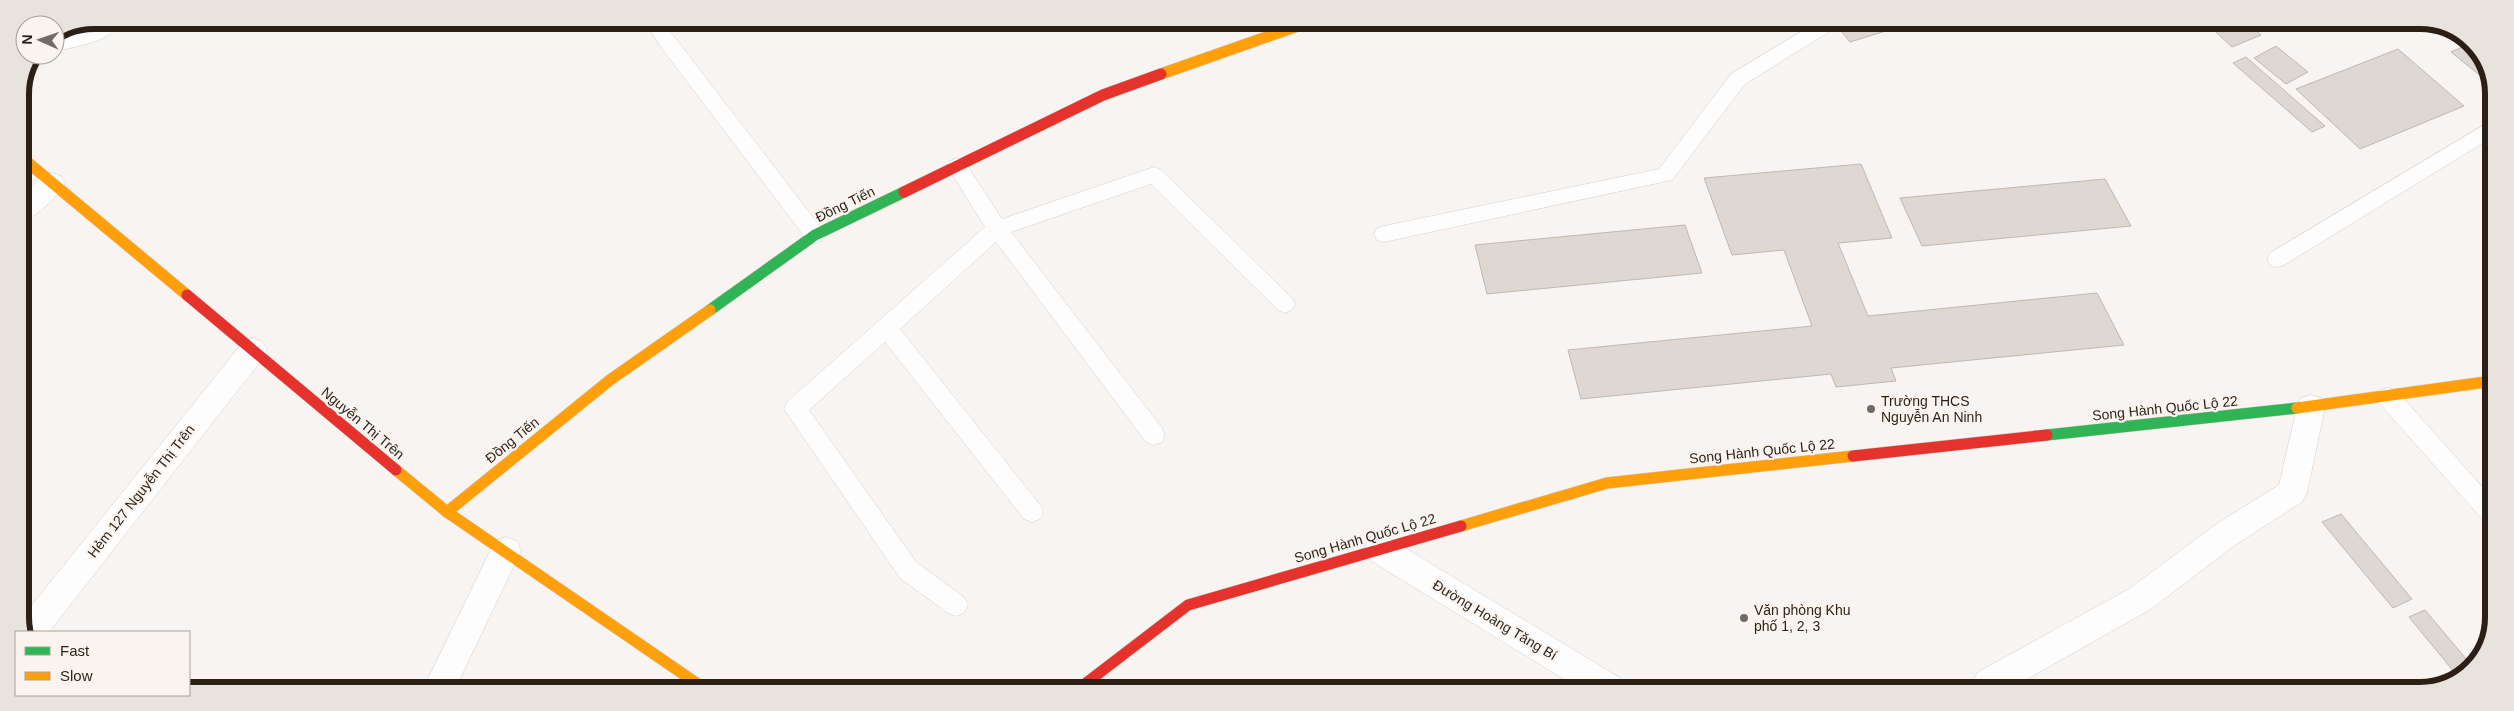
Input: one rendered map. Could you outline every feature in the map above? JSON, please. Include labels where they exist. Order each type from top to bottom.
[{"type":"street","name":"Đồng Tiến","points":[[447,512],[610,380],[815,235],[1103,95],[1289,29]]},
{"type":"street","points":[[65,38],[81,32]]},
{"type":"street","name":"Nguyễn Thị Trên","points":[[29,164],[447,512],[695,682]]},
{"type":"street","points":[[29,204],[52,183]]},
{"type":"street","name":"Hẻm 127 Nguyễn Thị Trên","points":[[31,631],[253,350]]},
{"type":"street","name":"Song Hành Quốc Lộ 22","points":[[1087,682],[1188,605],[1607,483],[2311,407],[2485,382]]},
{"type":"street","points":[[1991,682],[2140,599],[2225,534],[2292,493],[2311,407]]},
{"type":"street","name":"Đường Hoàng Tăng Bí","points":[[1379,549],[1598,682]]},
{"type":"street","points":[[442,682],[506,552]]},
{"type":"lane","points":[[658,29],[815,235]]},
{"type":"lane","points":[[1384,234],[1665,174],[1738,79],[1820,29]]},
{"type":"lane","points":[[2277,260],[2485,132]]},
{"type":"lane","points":[[958,166],[997,229],[1154,435]]},
{"type":"lane","points":[[956,605],[908,570],[795,410],[997,229],[1154,175],[1285,304]]},
{"type":"lane","points":[[886,327],[1032,512]]},
{"type":"lane","points":[[2388,397],[2485,506]]},
{"type":"building","points":[[1840,29],[1892,29],[1850,42]]},
{"type":"building","points":[[2213,29],[2255,29],[2261,35],[2232,47]]},
{"type":"building","points":[[2276,46],[2308,72],[2286,84],[2254,58]]},
{"type":"building","points":[[2464,46],[2476,61],[2483,78],[2451,52]]},
{"type":"building","points":[[2398,49],[2464,106],[2360,149],[2296,89]]},
{"type":"building","points":[[2246,57],[2325,126],[2312,132],[2233,63]]},
{"type":"building","points":[[1861,164],[1892,238],[1838,243],[1868,316],[2097,293],[2124,345],[1891,368],[1896,381],[1836,387],[1831,374],[1581,399],[1568,350],[1812,326],[1784,250],[1732,255],[1704,178]]},
{"type":"building","points":[[2105,179],[2131,226],[1922,246],[1900,198]]},
{"type":"building","points":[[1685,225],[1702,273],[1487,294],[1475,245]]},
{"type":"building","points":[[2341,514],[2412,599],[2393,608],[2322,522]]},
{"type":"building","points":[[2425,610],[2468,661],[2454,672],[2409,617]]},
{"type":"traffic: fast","points":[[710,310],[815,235],[904,192]]},
{"type":"traffic: fast","points":[[2047,435],[2297,408]]},
{"type":"traffic: slow","points":[[1161,74],[1289,29]]},
{"type":"traffic: slow","points":[[29,163],[187,295]]},
{"type":"traffic: slow","points":[[447,512],[610,380],[710,310]]},
{"type":"traffic: slow","points":[[2297,408],[2485,382]]},
{"type":"traffic: slow","points":[[1461,526],[1607,483],[1853,456]]},
{"type":"traffic: slow","points":[[396,470],[447,512],[695,682]]},
{"type":"traffic: jam","points":[[904,192],[1103,95],[1161,74]]},
{"type":"traffic: jam","points":[[187,295],[396,470]]},
{"type":"traffic: jam","points":[[1853,456],[2047,435]]},
{"type":"traffic: jam","points":[[1087,682],[1188,605],[1461,526]]},
{"type":"place","name":"Trường THCS Nguyễn An Ninh","points":[[1871,409]]},
{"type":"place","name":"Văn phòng Khu phố 1, 2, 3","points":[[1744,618]]}]
